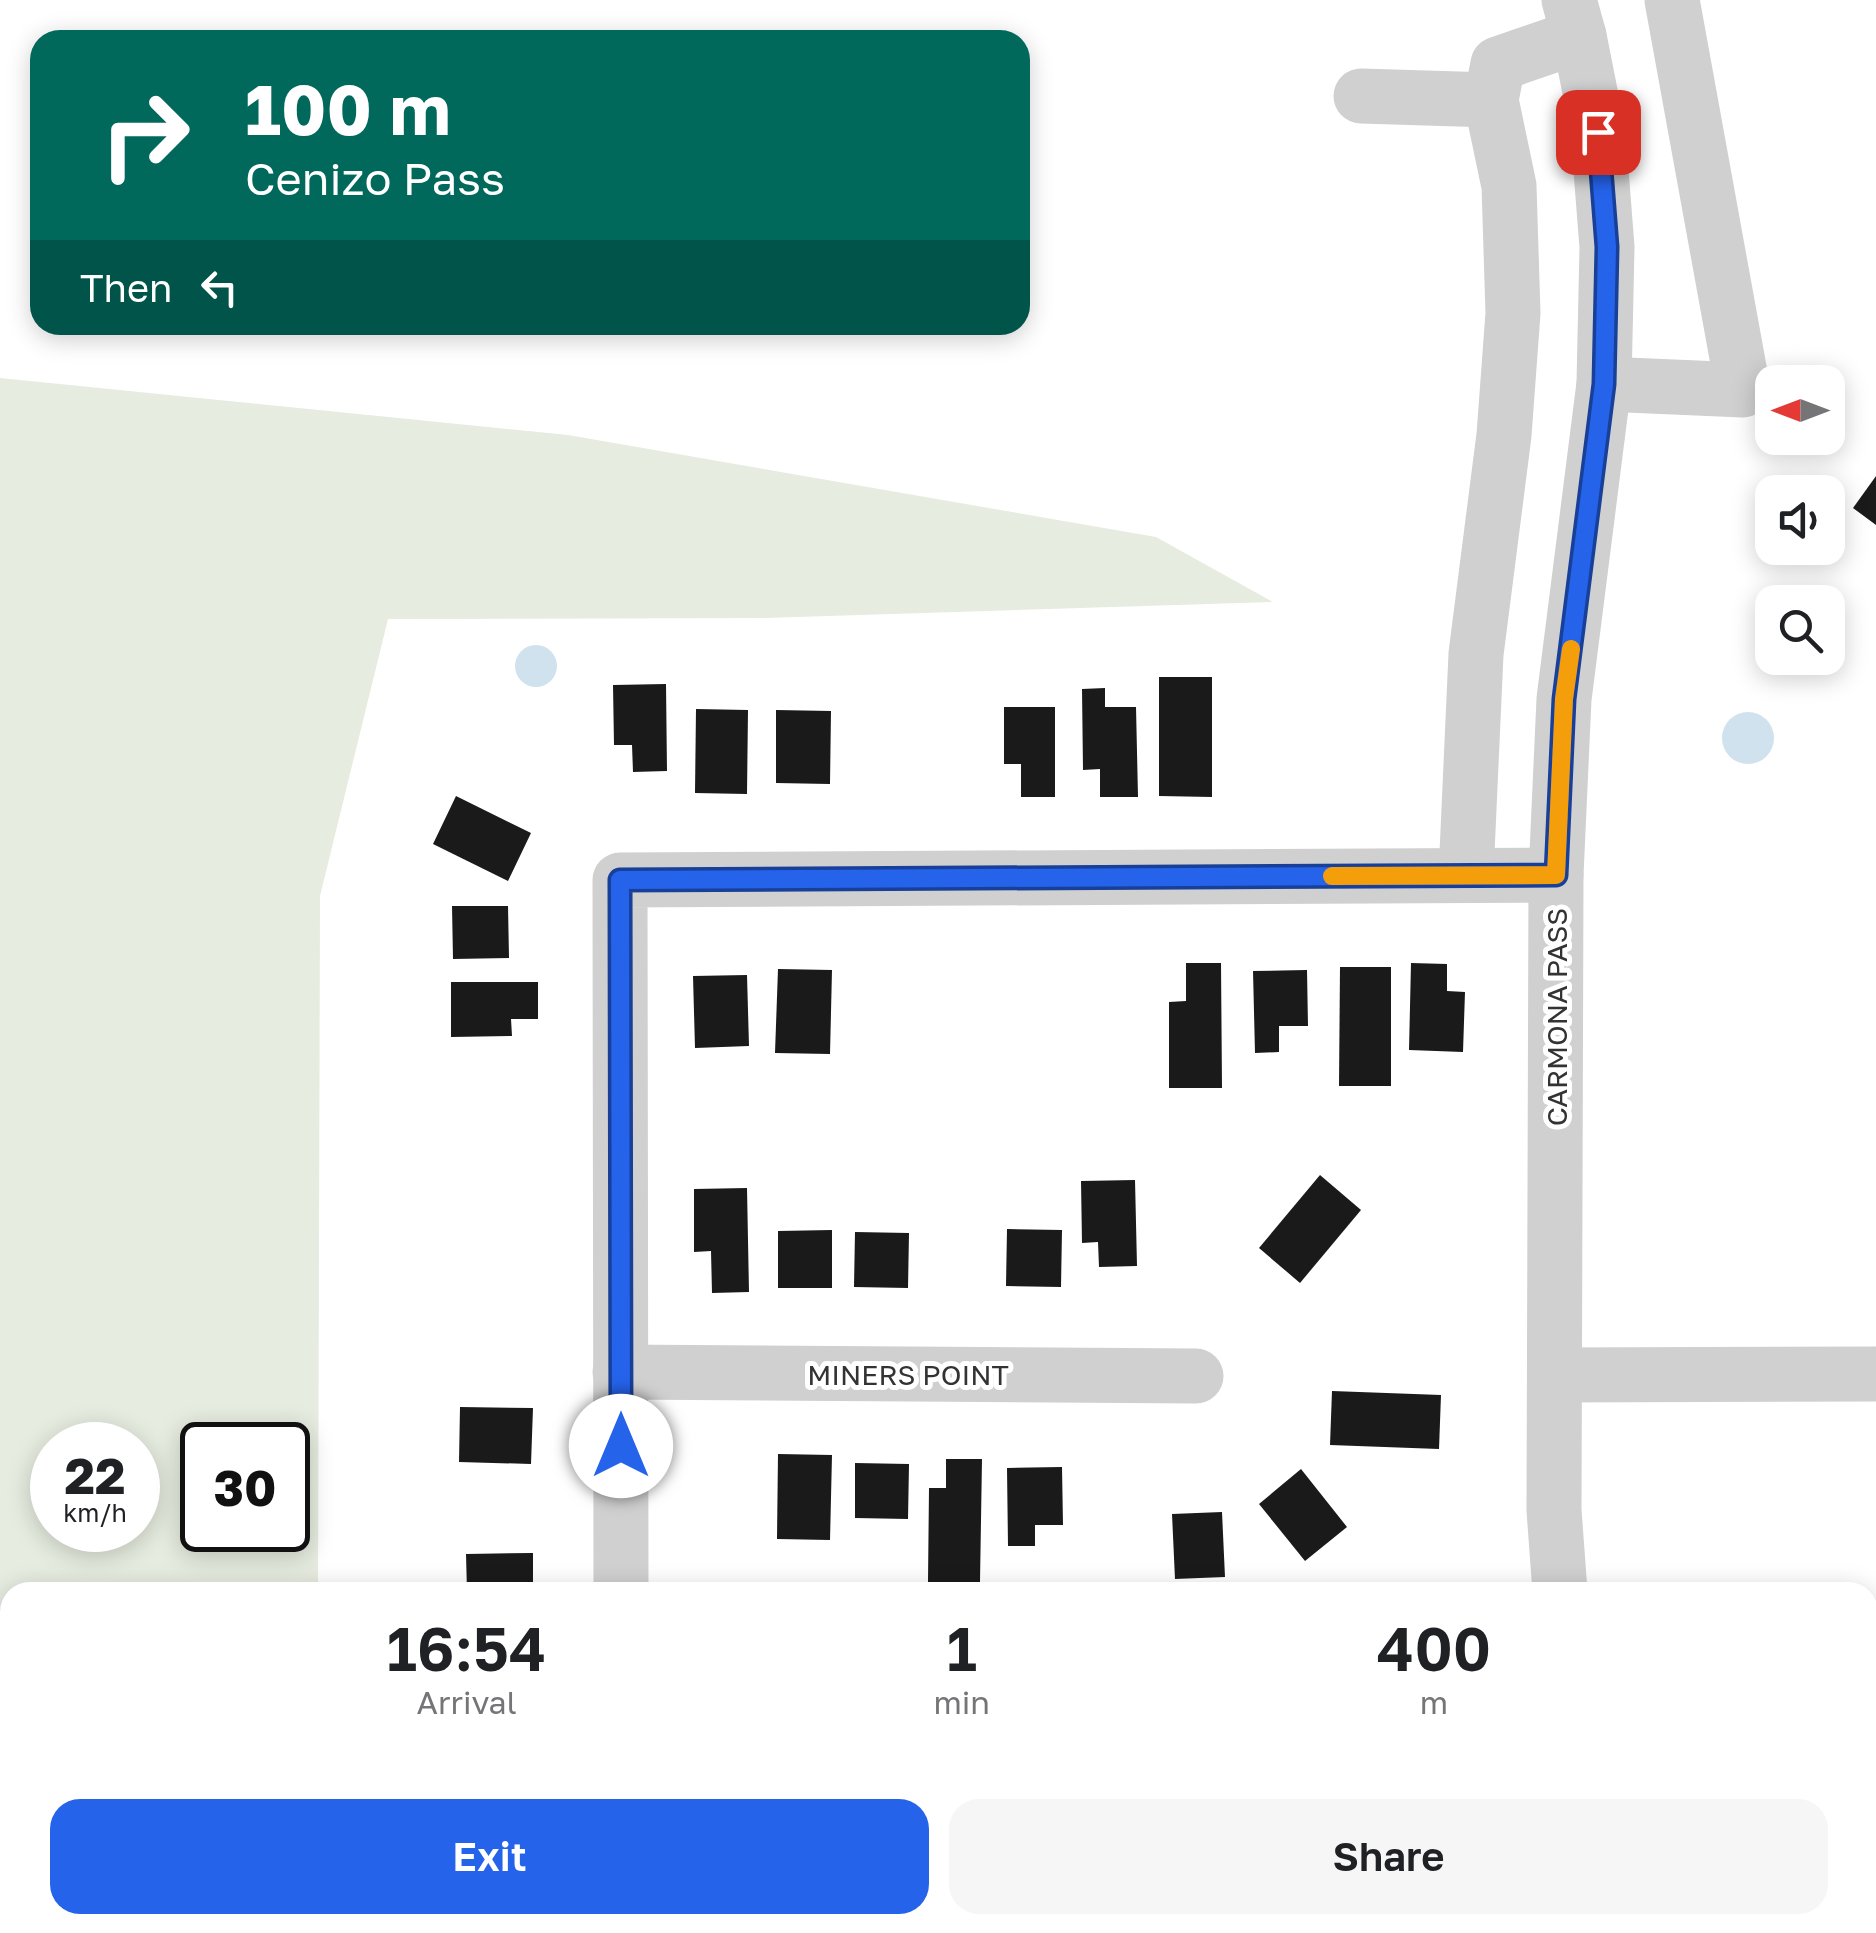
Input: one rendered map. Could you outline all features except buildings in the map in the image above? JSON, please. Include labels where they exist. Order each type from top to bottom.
[{"type":"street","points":[[1604,384],[1742,390],[1672,0]]},
{"type":"street","points":[[1466,876],[1476,654],[1504,435],[1514,313],[1508,186],[1491,100],[1498,64],[1574,18]]},
{"type":"street","name":"CARMONA PASS","points":[[1559,1582],[1554,1510],[1556,875],[1564,699],[1604,384],[1607,247],[1598,132],[1574,18]]},
{"type":"street","points":[[1361,96],[1491,100]]},
{"type":"street","points":[[621,1582],[620,880],[1556,875]]},
{"type":"street","name":"MINERS POINT","points":[[620,1372],[1196,1376]]},
{"type":"street","points":[[1555,1375],[1876,1374]]},
{"type":"shaded area","points":[[0,378],[568,435],[1156,537],[1273,602],[765,618],[388,619],[320,896],[318,1582],[0,1582]]},
{"type":"water","points":[[536,645],[551,651],[557,666],[551,681],[536,687],[521,681],[515,666],[521,651]]},
{"type":"water","points":[[1748,712],[1766,720],[1774,738],[1766,756],[1748,764],[1730,756],[1722,738],[1730,720]]},
{"type":"slow traffic","points":[[1332,876],[1556,875],[1564,699],[1571,649]]},
{"type":"route","points":[[621,1446],[620,880],[1556,875],[1564,699],[1604,384],[1607,247],[1598,132]]}]
